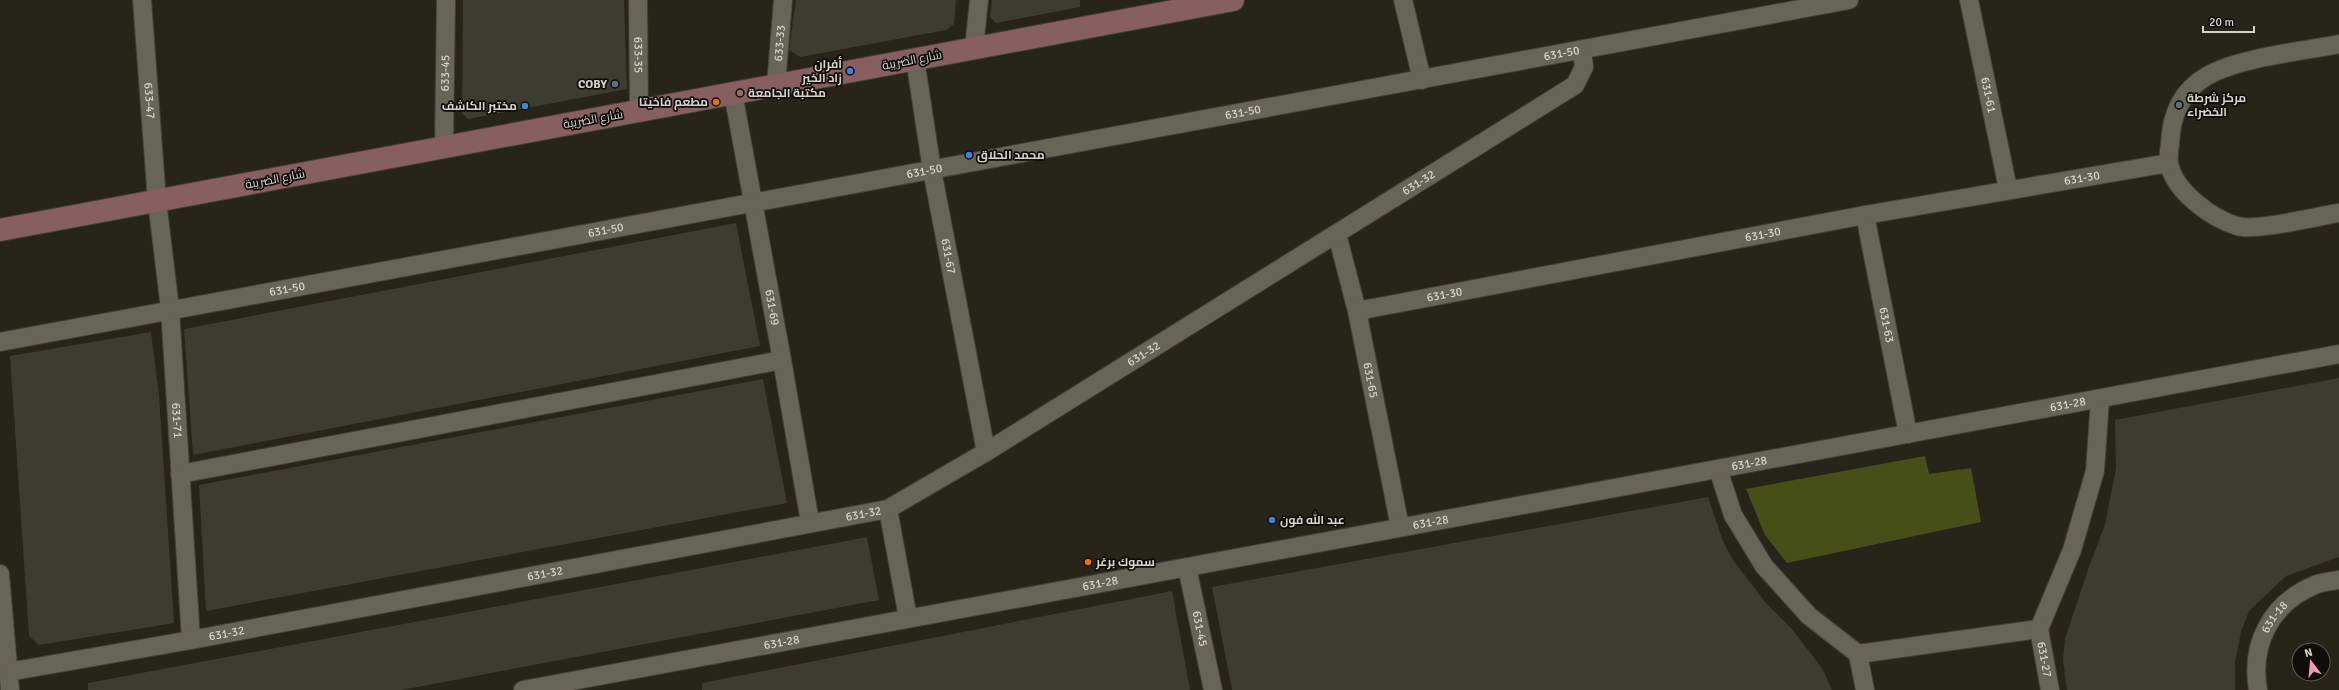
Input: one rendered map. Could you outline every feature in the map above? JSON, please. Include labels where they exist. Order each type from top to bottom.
[{"type":"street","name":"633-47","points":[[142,0],[157,201]]},
{"type":"street","name":"633-45","points":[[444,147],[446,0]]},
{"type":"street","name":"633-35","points":[[638,0],[639,111]]},
{"type":"street","name":"633-33","points":[[776,85],[783,0]]},
{"type":"street","points":[[974,48],[979,0]]},
{"type":"street","name":"شارع الضريبة","points":[[0,230],[974,48],[1164,7],[1233,0]]},
{"type":"street","points":[[1403,0],[1422,80]]},
{"type":"street","name":"631-50","points":[[0,342],[170,309],[1422,80],[1849,0]]},
{"type":"street","name":"631-61","points":[[1969,0],[2008,189]]},
{"type":"street","points":[[2339,44],[2246,62],[2207,76],[2182,97],[2175,112],[2170,128],[2169,163],[2179,184],[2205,211],[2239,227],[2260,226],[2339,213]]},
{"type":"street","name":"631-32","points":[[8,672],[191,640],[810,522],[888,509],[986,452],[1338,234],[1575,84],[1584,67],[1582,50]]},
{"type":"street","name":"631-67","points":[[914,59],[932,170],[986,452]]},
{"type":"street","name":"631-69","points":[[732,93],[782,360],[810,522]]},
{"type":"street","name":"631-30","points":[[1357,310],[2008,189],[2169,163]]},
{"type":"street","name":"631-71","points":[[157,201],[170,309],[191,640]]},
{"type":"street","name":"631-63","points":[[1865,215],[1908,434]]},
{"type":"street","name":"631-65","points":[[1338,234],[1357,310],[1400,527]]},
{"type":"street","name":"631-28","points":[[523,690],[584,684],[908,618],[2339,354]]},
{"type":"street","points":[[180,474],[782,360]]},
{"type":"street","points":[[1858,654],[2039,629],[2072,550],[2096,471],[2100,399]]},
{"type":"street","points":[[1718,469],[1733,515],[1764,566],[1809,616],[1858,654],[1865,690]]},
{"type":"street","points":[[888,509],[908,618]]},
{"type":"street","name":"631-45","points":[[1187,567],[1213,690]]},
{"type":"street","points":[[0,574],[10,690]]},
{"type":"street","name":"631-18","points":[[2258,690],[2254,670],[2260,641],[2276,614],[2288,600],[2316,584],[2339,580]]},
{"type":"street","name":"631-27","points":[[2039,629],[2050,690]]},
{"type":"green space","points":[[1925,456],[1929,474],[1971,468],[1981,522],[1787,563],[1765,535],[1746,489]]},
{"type":"building","points":[[463,0],[624,0],[627,89],[468,119],[462,113]]},
{"type":"building","points":[[796,0],[956,0],[954,24],[946,30],[800,57],[789,50]]},
{"type":"building","points":[[992,0],[1080,0],[1080,7],[996,23],[990,17]]},
{"type":"building","points":[[736,223],[760,346],[193,455],[184,329]]},
{"type":"building","points":[[151,332],[159,395],[174,623],[39,645],[29,636],[10,356]]},
{"type":"building","points":[[2339,378],[2339,557],[2286,576],[2249,611],[2241,632],[2235,662],[2235,690],[2067,690],[2063,660],[2065,639],[2090,564],[2105,525],[2116,468],[2115,420]]},
{"type":"building","points":[[763,379],[787,503],[206,611],[199,485]]},
{"type":"building","points":[[1708,497],[1723,541],[1733,560],[1766,603],[1791,628],[1822,668],[1832,690],[1232,690],[1212,587]]},
{"type":"building","points":[[867,537],[879,600],[401,690],[88,690],[88,683]]},
{"type":"building","points":[[1172,591],[1190,690],[702,690],[702,683]]},
{"type":"place","name":"أفران زاد الخير","points":[[850,71]]},
{"type":"place","name":"COBY","points":[[615,84]]},
{"type":"place","name":"مكتبة الجامعة","points":[[740,93]]},
{"type":"place","name":"مطعم فاخيتا","points":[[716,102]]},
{"type":"place","name":"مركز شرطة الخضراء","points":[[2179,105]]},
{"type":"place","name":"مختبر الكاشف","points":[[525,106]]},
{"type":"place","name":"محمد الحلاق","points":[[969,155]]},
{"type":"place","name":"عبد الله فون","points":[[1272,520]]},
{"type":"place","name":"سموك برغر","points":[[1088,562]]}]
